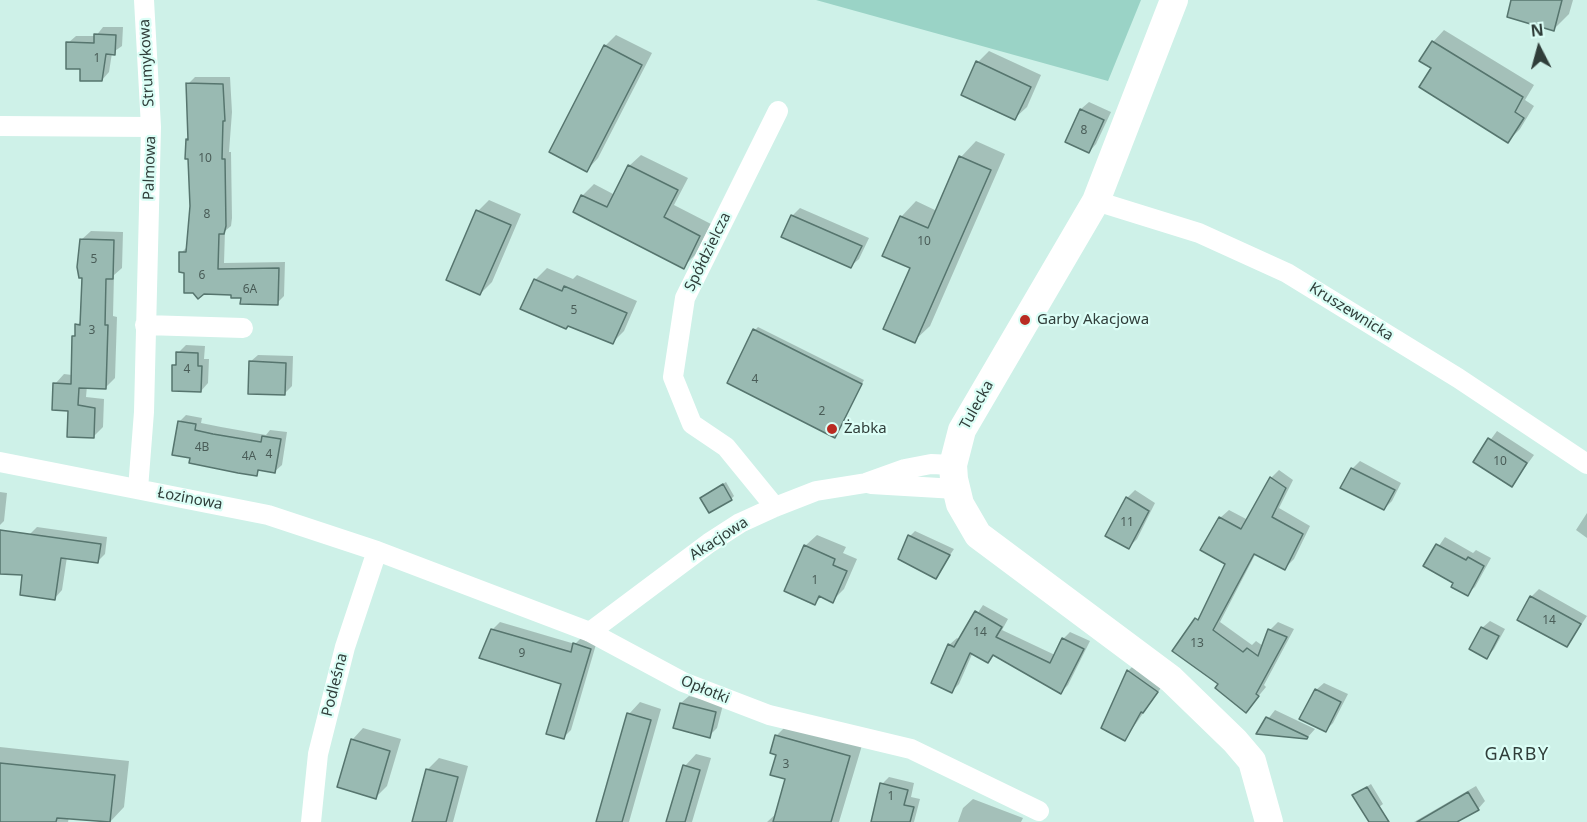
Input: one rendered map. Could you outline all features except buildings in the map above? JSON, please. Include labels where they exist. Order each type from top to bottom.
[{"type":"street","name":"Strumykowa","points":[[144,0],[151,127]]},
{"type":"street","name":"Tulecka","points":[[954,477],[958,441],[965,424],[1096,201],[1174,0]]},
{"type":"street","name":"Spółdzielcza","points":[[775,507],[726,447],[692,424],[673,377],[685,298],[778,111]]},
{"type":"street","name":"Palmowa","points":[[0,126],[151,127],[144,412],[138,489]]},
{"type":"street","name":"Kruszewnicka","points":[[1096,201],[1199,233],[1287,273],[1458,378],[1587,464]]},
{"type":"street","points":[[145,325],[243,328]]},
{"type":"street","name":"Łozinowa","points":[[0,462],[268,515],[377,551]]},
{"type":"street","name":"Akacjowa","points":[[590,632],[709,543],[740,523],[775,507],[816,491],[866,483],[905,469],[931,464],[954,477]]},
{"type":"street","points":[[954,477],[968,520],[978,535],[1171,679],[1235,741],[1252,761],[1269,822]]},
{"type":"street","name":"Opłotki","points":[[377,551],[590,632],[683,682],[769,715],[911,749],[1039,811]]},
{"type":"street","name":"Podleśna","points":[[311,822],[318,754],[345,647],[377,551]]},
{"type":"green space","points":[[816,0],[1141,0],[1108,81]]},
{"type":"place","name":"Garby Akacjowa","points":[[1025,320]]},
{"type":"place","name":"Żabka","points":[[832,429]]},
{"type":"district","name":"GARBY","points":[[1517,755]]}]
